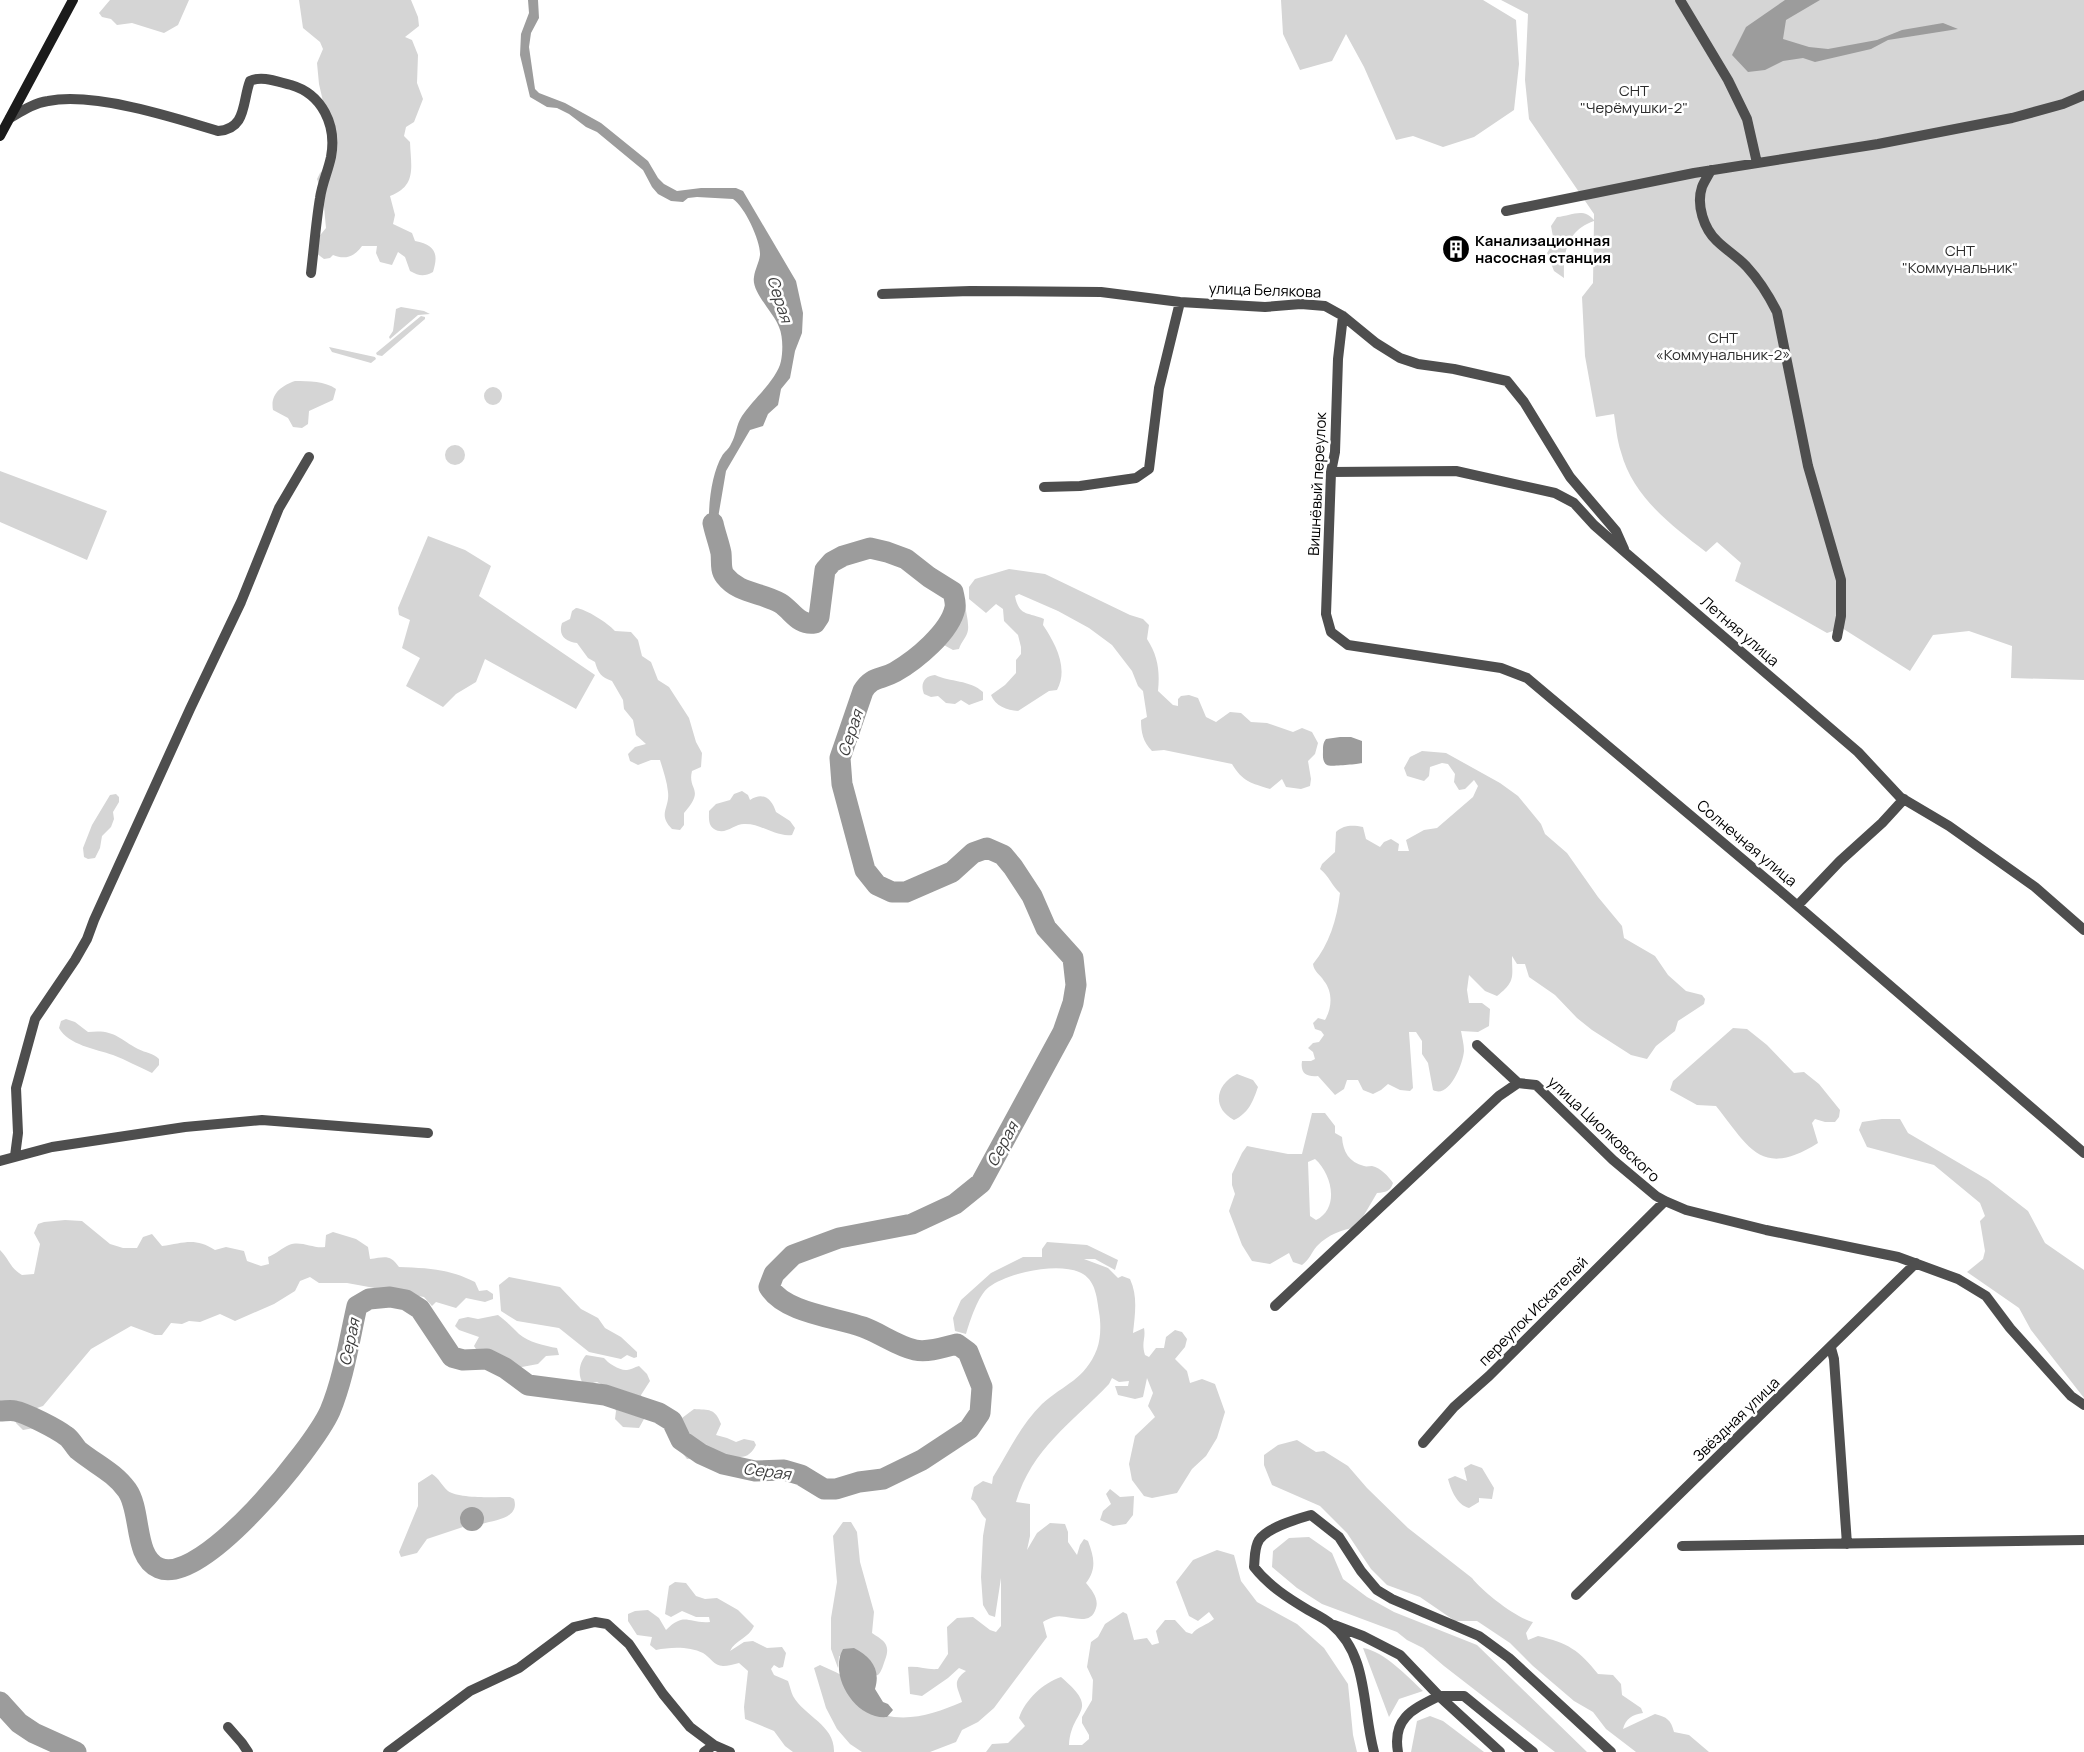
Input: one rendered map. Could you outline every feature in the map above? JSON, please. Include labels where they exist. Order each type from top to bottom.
[{"type":"street","points":[[0,136],[73,0]]},
{"type":"street","points":[[1680,0],[1728,80],[1747,119],[1757,163]]},
{"type":"street","points":[[10,118],[31,106],[47,101],[73,99],[105,102],[218,130],[229,130],[237,123],[242,113],[250,81],[255,79],[271,80],[299,88],[319,101],[327,116],[331,138],[331,155],[320,196],[311,273]]},
{"type":"street","points":[[1506,211],[1711,170],[1878,144],[2012,118],[2063,104],[2084,95]]},
{"type":"street","points":[[1711,170],[1702,187],[1700,197],[1702,217],[1715,240],[1746,266],[1768,295],[1777,312],[1808,466],[1841,580],[1841,616],[1837,637]]},
{"type":"street","name":"улица Белякова","points":[[882,294],[970,291],[1101,292],[1180,302],[1265,307],[1301,304],[1325,306],[1343,316],[1376,343],[1400,358],[1418,364],[1454,369],[1508,381],[1524,402],[1570,478],[1616,531],[1626,553]]},
{"type":"street","points":[[1044,487],[1080,486],[1136,478],[1149,469],[1160,388],[1180,302]]},
{"type":"street","name":"Вишнёвый переулок","points":[[1343,316],[1338,359],[1335,452],[1331,472],[1326,614],[1331,632],[1348,645]]},
{"type":"street","points":[[15,1156],[18,1133],[16,1088],[35,1019],[58,988],[87,939],[186,717],[241,602],[279,508],[309,457]]},
{"type":"street","name":"Летняя улица","points":[[1331,472],[1456,471],[1555,493],[1574,503],[1626,553],[1858,752],[1904,799],[1949,826],[2036,887],[2084,930]]},
{"type":"street","name":"Солнечная улица","points":[[1348,645],[1501,668],[1527,678],[1798,906],[2084,1153]]},
{"type":"street","points":[[1798,906],[1840,861],[1882,823],[1904,799]]},
{"type":"street","points":[[1275,1306],[1499,1096],[1518,1083],[1477,1045]]},
{"type":"street","name":"улица Циолковского","points":[[1518,1083],[1536,1085],[1613,1160],[1656,1196],[1665,1201],[1686,1210],[1766,1230],[1898,1257],[1958,1279],[1986,1296],[2022,1341],[2071,1396],[2084,1405]]},
{"type":"street","points":[[0,1161],[52,1147],[186,1127],[262,1120],[428,1133]]},
{"type":"street","name":"переулок Искателей","points":[[1423,1442],[1454,1407],[1489,1376],[1665,1201]]},
{"type":"street","name":"Звёздная улица","points":[[1576,1595],[1916,1263]]},
{"type":"street","points":[[1831,1348],[1834,1359],[1847,1544]]},
{"type":"street","points":[[1500,1752],[1439,1696],[1400,1655],[1363,1636],[1331,1623],[1284,1595],[1265,1581],[1254,1567],[1255,1552],[1259,1540],[1278,1526],[1294,1519],[1312,1515],[1339,1536],[1361,1571],[1377,1590],[1392,1599],[1479,1636],[1509,1658],[1611,1752]]},
{"type":"street","points":[[1682,1546],[2084,1540]]},
{"type":"street","points":[[388,1752],[470,1691],[519,1668],[574,1627],[595,1622],[607,1624],[629,1644],[663,1694],[690,1727],[714,1745],[730,1752]]},
{"type":"street","points":[[1331,1623],[1349,1644],[1359,1669],[1374,1752]]},
{"type":"street","points":[[1398,1752],[1398,1736],[1404,1717],[1439,1696],[1464,1696],[1533,1752]]},
{"type":"street","points":[[228,1727],[248,1752]]},
{"type":"street","points":[[704,1752],[714,1745]]},
{"type":"green space","points":[[110,0],[189,0],[178,25],[164,33],[132,23],[117,25],[111,19],[102,17],[99,13]]},
{"type":"green space","points":[[299,0],[411,0],[418,17],[419,26],[405,37],[412,40],[418,55],[417,83],[423,99],[414,122],[406,127],[404,136],[410,142],[411,175],[405,187],[390,196],[395,215],[393,224],[412,233],[415,241],[427,245],[434,251],[436,260],[433,272],[430,274],[422,275],[410,271],[405,257],[398,252],[392,265],[380,262],[376,253],[377,246],[362,246],[356,253],[345,257],[333,255],[330,258],[324,259],[316,253],[317,239],[326,228],[323,196],[317,179],[326,168],[334,149],[319,84],[317,63],[323,49],[320,42],[303,28]]},
{"type":"green space","points":[[1281,0],[1483,0],[1516,20],[1519,64],[1514,110],[1474,137],[1443,147],[1413,136],[1396,140],[1364,67],[1346,34],[1332,61],[1300,70],[1283,34]]},
{"type":"green space","points":[[1501,0],[2084,0],[2084,680],[2011,678],[2012,646],[1969,631],[1933,635],[1910,671],[1842,628],[1827,633],[1735,581],[1741,563],[1717,542],[1706,552],[1655,509],[1634,483],[1627,468],[1618,443],[1614,414],[1596,417],[1585,356],[1582,297],[1593,283],[1594,221],[1585,225],[1572,236],[1564,260],[1564,278],[1554,271],[1547,253],[1554,242],[1551,226],[1557,217],[1581,213],[1590,216],[1594,220],[1594,214],[1529,119],[1525,80],[1528,14]]},
{"type":"green space","points":[[401,307],[424,311],[430,314],[418,315],[390,339],[396,309]]},
{"type":"green space","points":[[421,316],[425,317],[425,319],[382,356],[377,355],[376,353]]},
{"type":"green space","points":[[329,347],[375,357],[376,359],[371,363],[332,352]]},
{"type":"green space","points":[[295,381],[322,383],[336,389],[333,400],[309,411],[308,424],[302,428],[293,427],[288,418],[273,410],[273,399],[278,391],[285,385]]},
{"type":"green space","points":[[489,387],[497,387],[502,392],[500,403],[489,405],[484,400],[484,392]]},
{"type":"green space","points":[[455,445],[462,448],[465,455],[462,462],[455,465],[448,462],[445,455],[448,448]]},
{"type":"green space","points":[[0,471],[107,511],[87,560],[0,522]]},
{"type":"green space","points":[[428,536],[465,550],[491,566],[479,596],[595,675],[576,709],[485,659],[476,682],[456,694],[443,707],[406,686],[420,658],[402,648],[410,620],[399,615],[398,608]]},
{"type":"green space","points":[[1009,569],[1045,574],[1130,615],[1143,619],[1149,625],[1147,639],[1154,651],[1157,664],[1159,677],[1158,691],[1173,705],[1178,706],[1178,699],[1181,696],[1189,695],[1198,698],[1206,717],[1216,722],[1230,712],[1241,713],[1251,722],[1267,723],[1293,732],[1302,728],[1312,732],[1318,743],[1315,754],[1308,761],[1311,779],[1310,786],[1301,789],[1286,787],[1282,779],[1270,789],[1248,781],[1240,775],[1232,764],[1164,750],[1152,751],[1143,737],[1141,729],[1141,720],[1147,717],[1143,691],[1138,686],[1132,671],[1112,645],[1089,628],[1058,611],[1019,594],[1015,596],[1022,611],[1044,619],[1043,625],[1056,648],[1062,673],[1057,690],[1049,691],[1018,711],[998,705],[991,695],[1005,685],[1016,673],[1016,660],[1021,654],[1021,647],[1018,635],[1004,621],[1003,609],[996,604],[986,613],[969,599],[969,587],[975,579]]},
{"type":"green space","points":[[958,598],[965,601],[968,630],[959,649],[953,650],[942,644],[946,635],[942,619],[953,601]]},
{"type":"green space","points":[[576,608],[597,617],[615,631],[631,632],[638,640],[642,656],[651,662],[658,680],[669,687],[689,718],[696,742],[702,753],[701,767],[692,771],[694,799],[684,813],[684,825],[680,830],[672,829],[665,819],[668,792],[660,760],[651,760],[638,765],[630,761],[628,754],[635,747],[646,744],[636,735],[633,720],[624,709],[623,700],[612,681],[600,674],[595,662],[588,658],[577,643],[569,641],[562,634],[562,623],[570,619],[572,611]]},
{"type":"green space","points":[[935,675],[978,688],[983,692],[983,700],[969,705],[961,700],[955,704],[946,703],[938,696],[931,697],[924,694],[922,687],[924,681],[928,677]]},
{"type":"green space","points":[[1422,751],[1446,753],[1500,783],[1518,796],[1541,824],[1545,834],[1567,853],[1598,897],[1622,926],[1624,938],[1655,956],[1668,975],[1686,991],[1702,995],[1705,999],[1704,1004],[1678,1021],[1675,1031],[1656,1046],[1647,1059],[1631,1055],[1592,1030],[1577,1018],[1555,995],[1529,977],[1525,964],[1517,964],[1512,956],[1512,978],[1497,996],[1485,991],[1469,975],[1467,990],[1469,1003],[1482,1003],[1490,1009],[1489,1026],[1478,1032],[1461,1031],[1464,1048],[1463,1057],[1454,1079],[1444,1090],[1433,1090],[1428,1063],[1422,1054],[1422,1041],[1416,1032],[1409,1032],[1413,1088],[1410,1091],[1400,1090],[1388,1084],[1373,1094],[1363,1090],[1358,1080],[1347,1080],[1344,1089],[1335,1095],[1318,1076],[1311,1076],[1303,1072],[1302,1061],[1315,1059],[1313,1052],[1308,1048],[1313,1043],[1319,1042],[1324,1035],[1321,1031],[1315,1029],[1313,1023],[1318,1018],[1325,1020],[1330,1005],[1327,985],[1313,964],[1328,940],[1339,903],[1340,893],[1320,869],[1322,864],[1335,852],[1336,832],[1348,826],[1363,827],[1366,839],[1380,847],[1384,842],[1391,839],[1399,844],[1398,851],[1409,851],[1406,840],[1424,830],[1437,828],[1473,797],[1478,786],[1474,780],[1465,789],[1459,790],[1454,782],[1455,774],[1448,764],[1442,763],[1430,767],[1429,776],[1424,781],[1407,776],[1404,768],[1410,757]]},
{"type":"green space","points":[[742,791],[748,795],[750,800],[763,796],[769,800],[776,812],[790,821],[795,828],[792,835],[779,834],[750,824],[722,831],[714,829],[709,821],[709,811],[716,804],[730,800],[734,794]]},
{"type":"green space","points":[[116,794],[119,797],[119,802],[113,812],[114,819],[111,827],[102,836],[100,848],[95,858],[88,859],[84,857],[83,848],[92,825],[110,795]]},
{"type":"green space","points":[[66,1019],[75,1022],[88,1032],[97,1031],[115,1035],[138,1049],[157,1057],[159,1065],[152,1073],[128,1061],[69,1039],[59,1028],[61,1021]]},
{"type":"green space","points":[[1733,1028],[1747,1029],[1767,1045],[1794,1073],[1804,1072],[1819,1084],[1840,1110],[1839,1117],[1835,1122],[1815,1119],[1812,1123],[1818,1143],[1799,1153],[1783,1158],[1769,1158],[1758,1153],[1748,1145],[1716,1106],[1697,1105],[1670,1090],[1673,1081]]},
{"type":"green space","points":[[1237,1074],[1253,1080],[1258,1087],[1247,1110],[1234,1120],[1222,1109],[1219,1103],[1219,1096],[1224,1084]]},
{"type":"green space","points":[[1312,1113],[1325,1113],[1335,1126],[1335,1133],[1342,1137],[1345,1152],[1348,1156],[1354,1162],[1378,1169],[1387,1175],[1393,1183],[1387,1191],[1377,1193],[1357,1227],[1340,1231],[1326,1238],[1302,1265],[1293,1262],[1289,1253],[1270,1264],[1252,1261],[1242,1245],[1229,1211],[1235,1194],[1232,1185],[1232,1174],[1247,1146],[1288,1154],[1302,1154]],"holes":[[[1315,1159],[1321,1165],[1329,1182],[1331,1199],[1324,1215],[1316,1220],[1310,1216],[1308,1162]]]},
{"type":"green space","points":[[1900,1119],[1908,1133],[1988,1180],[2028,1211],[2045,1243],[2084,1270],[2084,1398],[2031,1330],[2019,1308],[1967,1272],[1983,1259],[1985,1251],[1980,1221],[1985,1216],[1980,1203],[1934,1165],[1867,1147],[1859,1130],[1862,1122]]},
{"type":"green space","points":[[65,1220],[82,1221],[110,1244],[123,1248],[137,1248],[143,1237],[152,1234],[162,1246],[195,1242],[215,1250],[226,1247],[244,1251],[247,1261],[261,1266],[269,1264],[268,1257],[289,1245],[298,1243],[325,1247],[326,1235],[333,1232],[356,1239],[368,1247],[370,1259],[387,1257],[393,1260],[399,1267],[429,1269],[456,1274],[475,1282],[479,1291],[487,1290],[493,1294],[493,1299],[485,1302],[466,1298],[456,1308],[436,1302],[432,1306],[424,1297],[347,1283],[319,1283],[310,1277],[300,1281],[295,1291],[274,1304],[235,1321],[220,1314],[200,1322],[171,1323],[162,1335],[155,1335],[131,1326],[91,1349],[43,1406],[34,1409],[40,1421],[34,1428],[23,1430],[16,1423],[12,1408],[0,1404],[0,1250],[12,1266],[22,1275],[34,1274],[40,1244],[34,1233],[38,1224]]},
{"type":"green space","points":[[1047,1242],[1087,1245],[1118,1260],[1115,1270],[1095,1259],[1084,1259],[1108,1268],[1118,1278],[1122,1276],[1130,1279],[1135,1299],[1133,1333],[1144,1328],[1143,1347],[1145,1355],[1149,1357],[1156,1348],[1164,1348],[1166,1337],[1175,1330],[1182,1332],[1187,1339],[1185,1347],[1175,1359],[1187,1371],[1190,1383],[1202,1379],[1215,1384],[1225,1412],[1217,1438],[1206,1456],[1192,1469],[1177,1493],[1152,1498],[1144,1496],[1132,1480],[1129,1464],[1135,1436],[1155,1417],[1148,1406],[1153,1393],[1147,1378],[1143,1397],[1135,1399],[1118,1395],[1115,1386],[1128,1386],[1129,1381],[1119,1382],[1112,1378],[1109,1384],[1043,1451],[1023,1483],[1016,1502],[1030,1504],[1030,1536],[1027,1550],[1037,1533],[1050,1523],[1065,1524],[1068,1532],[1068,1542],[1077,1555],[1084,1539],[1088,1541],[1092,1552],[1093,1568],[1086,1583],[1097,1601],[1093,1614],[1089,1618],[1084,1619],[1060,1616],[1043,1622],[1047,1637],[994,1708],[978,1722],[962,1730],[956,1742],[930,1752],[862,1752],[850,1744],[837,1729],[826,1708],[814,1668],[820,1665],[841,1675],[868,1708],[891,1716],[915,1717],[939,1711],[962,1702],[957,1682],[958,1678],[966,1671],[959,1668],[922,1696],[910,1694],[908,1667],[938,1669],[948,1654],[947,1627],[957,1618],[973,1617],[990,1630],[996,1632],[1001,1626],[1001,1578],[995,1617],[989,1615],[983,1605],[981,1577],[983,1536],[986,1519],[976,1503],[971,1499],[974,1487],[983,1481],[992,1484],[993,1477],[1034,1412],[1050,1397],[1073,1381],[1086,1368],[1097,1349],[1100,1321],[1095,1291],[1091,1281],[1083,1274],[1062,1268],[1049,1268],[1022,1273],[989,1287],[978,1302],[966,1334],[955,1331],[953,1318],[961,1300],[991,1273],[1023,1257],[1042,1257],[1042,1249]]},
{"type":"green space","points":[[509,1277],[560,1287],[581,1309],[598,1318],[605,1328],[621,1337],[637,1352],[637,1357],[634,1358],[627,1355],[621,1359],[589,1352],[559,1328],[517,1321],[501,1311],[499,1285]]},
{"type":"green space","points":[[498,1315],[527,1339],[557,1348],[559,1355],[546,1356],[538,1364],[511,1369],[500,1363],[496,1354],[480,1355],[474,1346],[479,1337],[459,1330],[455,1326],[459,1319],[468,1317],[478,1319]]},
{"type":"green space","points":[[586,1355],[604,1358],[614,1366],[624,1370],[630,1370],[639,1366],[647,1374],[650,1381],[641,1395],[645,1405],[637,1409],[644,1414],[644,1419],[639,1428],[623,1427],[615,1419],[616,1411],[610,1395],[600,1390],[601,1384],[597,1382],[584,1385],[580,1378],[580,1370]]},
{"type":"green space","points":[[694,1409],[714,1412],[721,1424],[716,1435],[736,1442],[744,1439],[754,1441],[756,1445],[751,1453],[745,1456],[723,1458],[714,1463],[701,1458],[687,1459],[678,1447],[680,1441],[676,1433],[679,1427],[678,1421]]},
{"type":"green space","points":[[1297,1440],[1316,1452],[1324,1451],[1348,1466],[1367,1488],[1408,1528],[1472,1578],[1500,1604],[1526,1620],[1533,1622],[1526,1633],[1528,1640],[1538,1636],[1565,1645],[1579,1653],[1598,1674],[1613,1675],[1621,1684],[1622,1695],[1641,1708],[1643,1713],[1630,1718],[1623,1729],[1655,1714],[1663,1716],[1668,1720],[1674,1732],[1689,1735],[1709,1752],[1636,1752],[1606,1729],[1593,1712],[1574,1701],[1533,1666],[1510,1643],[1477,1621],[1455,1621],[1420,1597],[1387,1585],[1371,1569],[1347,1533],[1320,1506],[1272,1485],[1264,1465],[1264,1455],[1278,1445]]},
{"type":"green space","points":[[1471,1464],[1482,1468],[1494,1488],[1492,1499],[1479,1498],[1479,1502],[1469,1508],[1458,1500],[1448,1479],[1455,1476],[1467,1481],[1464,1468]]},
{"type":"green space","points":[[432,1474],[453,1494],[478,1497],[510,1497],[514,1499],[514,1510],[506,1517],[482,1524],[483,1522],[460,1519],[463,1527],[427,1539],[417,1553],[401,1557],[399,1552],[418,1506],[418,1483]]},
{"type":"green space","points":[[1110,1489],[1120,1497],[1134,1496],[1133,1515],[1126,1524],[1113,1526],[1100,1520],[1103,1511],[1111,1504],[1106,1494]]},
{"type":"green space","points":[[843,1522],[851,1522],[857,1532],[860,1562],[874,1612],[872,1633],[883,1641],[887,1647],[887,1655],[878,1675],[873,1676],[839,1656],[838,1668],[831,1649],[831,1618],[837,1582],[833,1536]]},
{"type":"green space","points":[[1309,1537],[1332,1553],[1343,1579],[1367,1597],[1394,1612],[1477,1645],[1587,1752],[1555,1752],[1423,1648],[1407,1640],[1397,1632],[1322,1604],[1297,1588],[1272,1567],[1273,1551],[1289,1538]]},
{"type":"green space","points":[[1217,1550],[1234,1555],[1241,1581],[1257,1602],[1297,1624],[1324,1648],[1348,1684],[1353,1735],[1357,1752],[986,1752],[992,1744],[1008,1743],[1025,1726],[1019,1718],[1030,1699],[1048,1683],[1061,1677],[1080,1697],[1082,1704],[1071,1733],[1069,1745],[1082,1745],[1089,1739],[1089,1735],[1082,1723],[1082,1717],[1092,1700],[1093,1680],[1087,1667],[1091,1642],[1098,1637],[1105,1624],[1123,1612],[1127,1614],[1134,1640],[1147,1638],[1152,1645],[1159,1643],[1156,1631],[1165,1620],[1175,1620],[1186,1632],[1192,1634],[1214,1619],[1209,1612],[1198,1621],[1189,1616],[1176,1582],[1193,1560]]},
{"type":"green space","points":[[675,1582],[686,1583],[696,1596],[705,1599],[717,1598],[738,1610],[754,1626],[730,1651],[744,1642],[753,1641],[767,1648],[782,1647],[786,1653],[783,1667],[779,1668],[774,1665],[771,1669],[774,1675],[788,1681],[793,1696],[798,1703],[825,1728],[833,1743],[834,1752],[793,1752],[785,1746],[774,1731],[745,1719],[744,1707],[748,1671],[739,1663],[720,1666],[703,1653],[686,1648],[656,1650],[650,1645],[652,1637],[637,1635],[628,1621],[628,1614],[635,1611],[648,1610],[659,1618],[666,1630],[672,1624],[682,1620],[710,1622],[709,1617],[696,1617],[682,1611],[671,1617],[665,1614],[669,1586]]},
{"type":"green space","points":[[1363,1648],[1371,1650],[1387,1659],[1423,1691],[1399,1699],[1389,1717]]},
{"type":"green space","points":[[1430,1716],[1443,1721],[1484,1752],[1411,1752],[1417,1721]]},
{"type":"water","points":[[528,0],[538,0],[539,18],[531,33],[529,47],[535,89],[539,93],[565,103],[601,123],[648,161],[664,184],[677,191],[701,188],[736,188],[743,191],[796,281],[803,313],[802,333],[795,351],[790,378],[781,389],[778,405],[768,414],[763,426],[750,430],[726,471],[718,518],[726,551],[715,553],[710,532],[711,490],[714,477],[722,456],[733,441],[740,419],[775,375],[779,368],[782,353],[782,339],[779,327],[759,296],[754,283],[760,255],[758,242],[747,217],[733,199],[697,197],[688,198],[683,202],[671,201],[658,194],[643,170],[597,132],[586,127],[569,114],[557,108],[547,107],[530,97],[520,55],[521,34],[529,13]]},
{"type":"water","points":[[1785,0],[1820,0],[1786,20],[1783,39],[1809,47],[1828,49],[1877,40],[1902,30],[1943,23],[1958,29],[1888,40],[1871,49],[1815,62],[1803,58],[1783,61],[1765,70],[1748,72],[1732,55],[1746,27]]},
{"type":"water","points":[[1351,737],[1362,741],[1362,763],[1333,766],[1325,764],[1323,746],[1325,740]]},
{"type":"water","points":[[472,1507],[480,1511],[484,1519],[480,1527],[472,1531],[464,1527],[460,1519],[464,1511]]},
{"type":"water","points":[[854,1648],[865,1655],[873,1664],[877,1675],[875,1689],[883,1702],[888,1704],[893,1710],[887,1717],[876,1716],[865,1711],[856,1704],[842,1683],[839,1660],[843,1649]]},
{"type":"waterway","name":"Серая","points":[[0,1411],[20,1412],[56,1429],[68,1437],[78,1450],[116,1478],[132,1499],[141,1544],[145,1554],[159,1568],[178,1568],[202,1557],[228,1536],[255,1510],[303,1453],[330,1411],[343,1372],[357,1306],[369,1299],[390,1297],[406,1300],[420,1309],[452,1357],[463,1360],[487,1359],[505,1368],[528,1385],[605,1395],[659,1413],[672,1421],[681,1440],[701,1454],[723,1464],[755,1471],[784,1470],[801,1475],[824,1489],[836,1489],[859,1482],[883,1479],[922,1460],[969,1429],[980,1413],[982,1387],[968,1352],[957,1344],[925,1351],[908,1348],[863,1327],[811,1313],[786,1303],[776,1296],[769,1287],[774,1274],[793,1255],[839,1238],[912,1224],[955,1204],[981,1183],[1063,1032],[1073,1003],[1076,985],[1073,958],[1046,928],[1032,896],[1013,867],[1003,855],[987,848],[973,853],[952,872],[906,892],[892,892],[877,885],[865,870],[842,784],[840,758],[866,686],[895,672],[913,660],[939,636],[952,617],[955,608],[953,592],[929,577],[906,559],[870,548],[843,556],[832,562],[825,570],[819,617],[815,623],[804,622],[780,603],[744,590],[725,576],[722,571],[721,553],[713,523]]},
{"type":"waterway","name":"Серая","points":[[0,1702],[19,1723],[34,1733],[76,1752]]},
{"type":"place","name":"Канализационная насосная станция","points":[[1456,249]]},
{"type":"park label","name":"СНТ \"Черёмушки-2\"","points":[[1634,98]]},
{"type":"park label","name":"СНТ \"Коммунальник\"","points":[[1960,258]]},
{"type":"park label","name":"СНТ «Коммунальник-2»","points":[[1723,346]]}]
